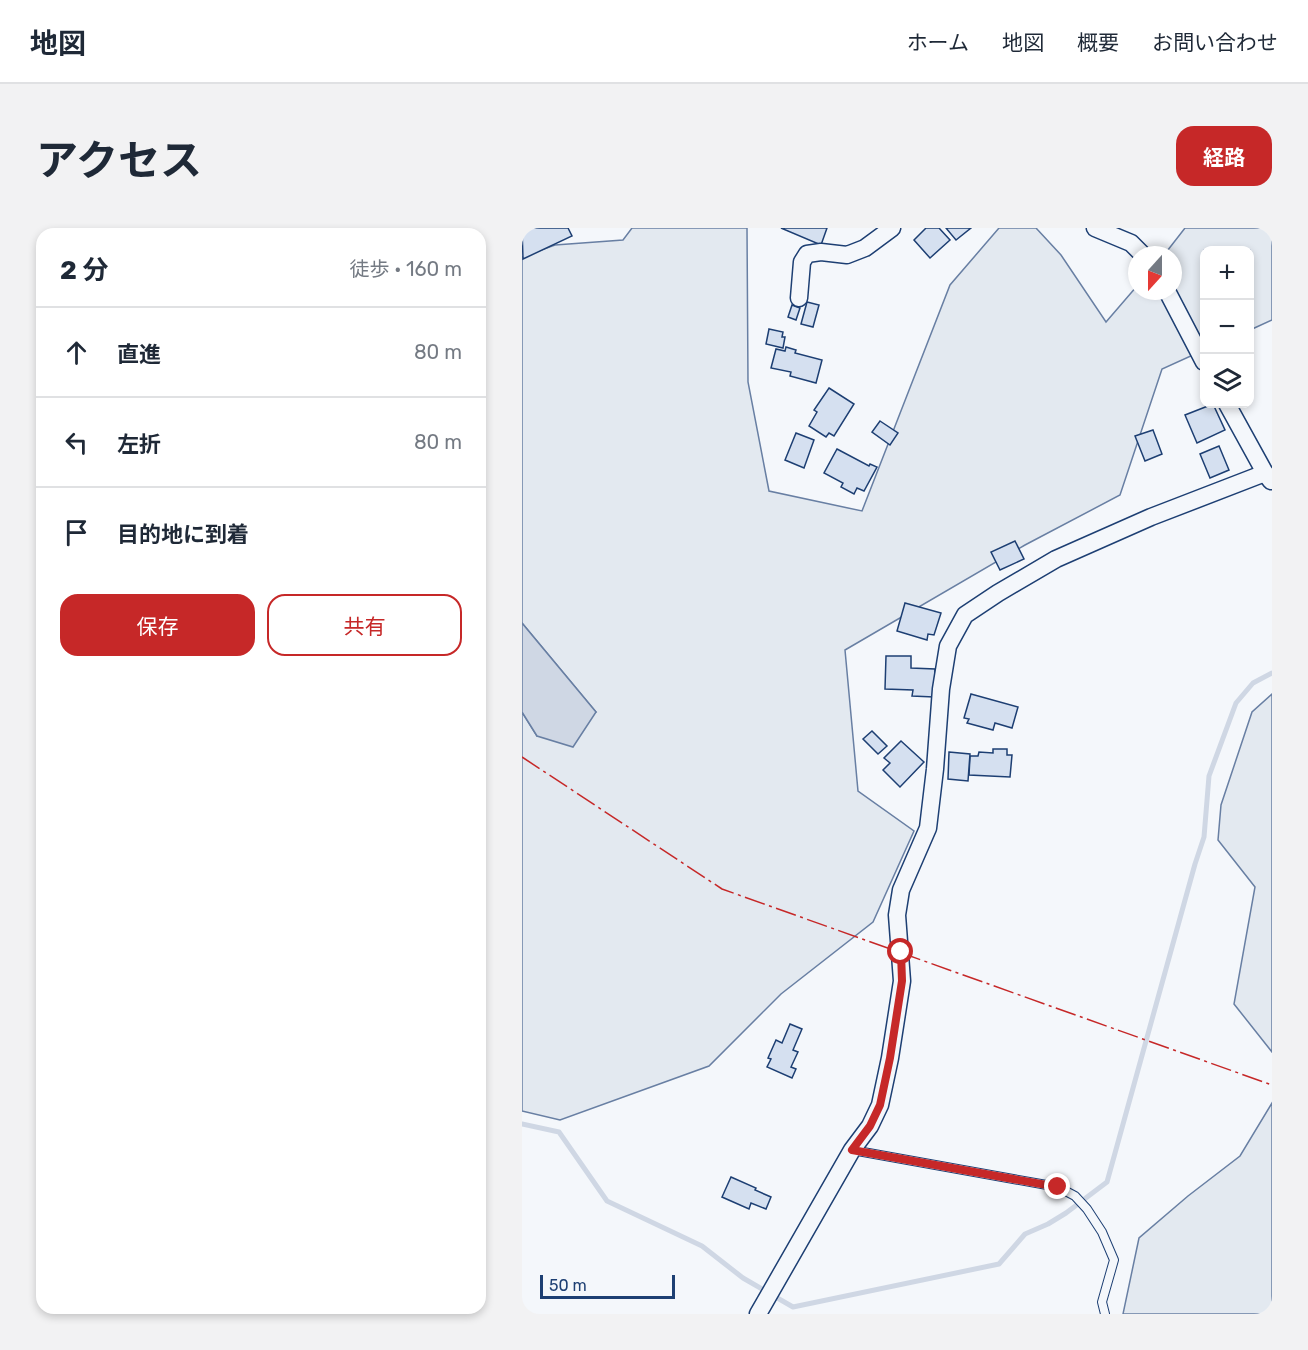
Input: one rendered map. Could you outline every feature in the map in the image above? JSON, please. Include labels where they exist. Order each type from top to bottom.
[{"type":"street","points":[[799,298],[802,262],[807,254],[821,252],[847,255],[865,248],[892,228]]},
{"type":"street","points":[[1095,228],[1134,246]]},
{"type":"street","points":[[1172,300],[1200,354]]},
{"type":"street","points":[[761,1307],[852,1150],[870,1126],[880,1105],[902,981],[897,915],[901,890],[928,828],[941,689],[948,646],[964,615],[998,592],[1056,559],[1151,517],[1269,477],[1229,408]]},
{"type":"lane","points":[[852,1150],[1058,1187],[1075,1196],[1087,1209],[1102,1232],[1114,1260],[1102,1302],[1105,1314]]},
{"type":"shaded area","points":[[632,228],[747,228],[748,382],[769,491],[862,511],[950,285],[999,228],[1036,228],[1061,255],[1106,322],[1128,296],[1128,300],[1182,300],[1182,246],[1171,246],[1185,228],[1272,228],[1272,320],[1254,328],[1254,246],[1200,246],[1200,352],[1162,369],[1120,495],[1025,545],[845,650],[858,791],[914,831],[873,922],[781,994],[709,1066],[560,1120],[522,1111],[522,712],[537,736],[596,712],[522,623],[522,257],[555,245],[623,240]]},
{"type":"shaded area","points":[[522,623],[596,712],[573,747],[537,736],[522,712]]},
{"type":"shaded area","points":[[1272,694],[1272,1052],[1234,1004],[1255,887],[1218,840],[1221,805],[1252,712]]},
{"type":"shaded area","points":[[1272,1103],[1272,1314],[1123,1314],[1139,1238],[1240,1156]]},
{"type":"building","points":[[522,228],[568,228],[572,236],[523,259]]},
{"type":"building","points":[[781,228],[827,228],[821,245]]},
{"type":"building","points":[[926,228],[939,228],[950,240],[930,258],[914,240]]},
{"type":"building","points":[[946,228],[971,228],[956,240]]},
{"type":"building","points":[[807,302],[819,305],[813,327],[801,324]]},
{"type":"building","points":[[792,305],[800,308],[796,320],[788,317]]},
{"type":"building","points":[[769,329],[783,332],[782,337],[785,337],[783,348],[766,344]]},
{"type":"building","points":[[786,347],[796,350],[795,353],[822,360],[816,383],[790,376],[791,372],[771,368],[776,349],[785,351]]},
{"type":"building","points":[[829,388],[854,404],[834,436],[829,433],[826,437],[809,426],[817,412],[814,410]]},
{"type":"building","points":[[1203,408],[1215,408],[1225,430],[1197,443],[1185,415]]},
{"type":"building","points":[[880,421],[898,433],[890,445],[872,432]]},
{"type":"building","points":[[1153,430],[1162,454],[1145,461],[1135,436]]},
{"type":"building","points":[[796,433],[814,440],[804,468],[785,460]]},
{"type":"building","points":[[1219,446],[1229,470],[1210,478],[1200,454]]},
{"type":"building","points":[[837,449],[869,466],[870,464],[877,467],[864,491],[857,488],[854,494],[841,487],[843,483],[824,473]]},
{"type":"building","points":[[1015,541],[1024,559],[1000,570],[991,552]]},
{"type":"building","points":[[905,603],[941,613],[934,635],[928,634],[927,640],[897,631]]},
{"type":"building","points":[[886,656],[911,656],[911,668],[935,669],[934,697],[912,696],[913,690],[885,689]]},
{"type":"building","points":[[971,694],[1018,707],[1012,728],[995,723],[993,730],[967,723],[969,719],[964,718]]},
{"type":"building","points":[[872,731],[887,746],[878,754],[863,739]]},
{"type":"building","points":[[901,741],[924,762],[900,787],[883,770],[890,763],[884,758]]},
{"type":"building","points":[[993,749],[1007,749],[1007,755],[1012,755],[1010,777],[969,775],[970,756],[978,756],[979,752],[993,753]]},
{"type":"building","points":[[949,752],[970,754],[968,781],[948,779]]},
{"type":"building","points":[[790,1024],[802,1029],[793,1050],[798,1052],[791,1067],[796,1069],[792,1078],[767,1067],[771,1059],[768,1058],[776,1040],[782,1043]]},
{"type":"building","points":[[731,1177],[771,1197],[766,1209],[751,1203],[749,1209],[722,1197]]},
{"type":"waterway","points":[[522,1124],[559,1132],[607,1201],[702,1246],[743,1278],[793,1307],[999,1264],[1025,1234],[1066,1213],[1107,1182],[1204,837],[1209,776],[1236,703],[1253,683],[1272,673]]},
{"type":"power","points":[[522,757],[722,889],[1272,1085]]},
{"type":"route","points":[[901,952],[902,981],[880,1105],[870,1126],[852,1150],[1058,1187]]}]
